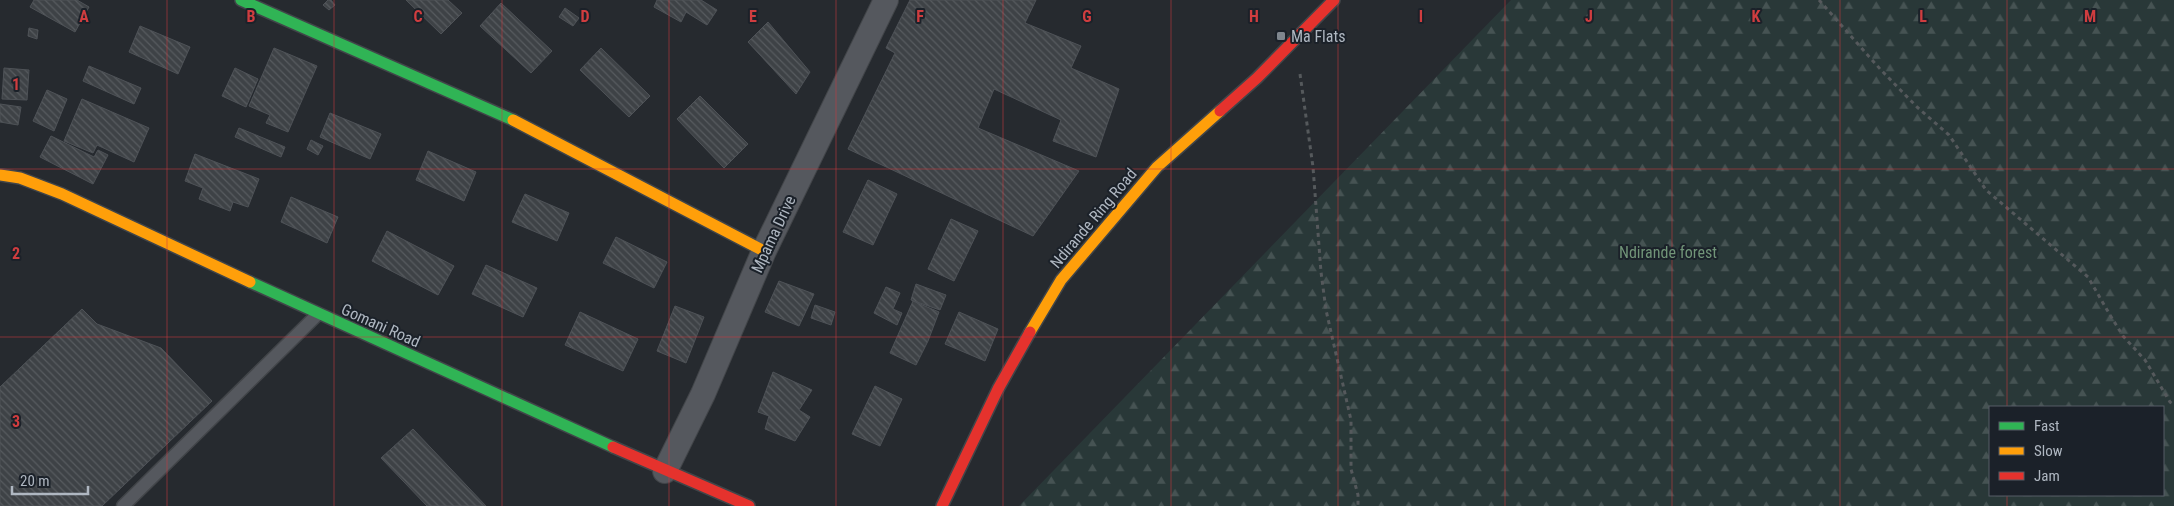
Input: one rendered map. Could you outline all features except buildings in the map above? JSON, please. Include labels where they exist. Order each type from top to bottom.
[{"type":"street","points":[[241,0],[495,111],[764,252]]},
{"type":"street","name":"Mpama Drive","points":[[665,471],[703,394],[764,252],[886,0]]},
{"type":"street","name":"Ndirande Ring Road","points":[[942,506],[1006,373],[1062,280],[1157,167],[1257,78],[1334,0]]},
{"type":"street","name":"Gomani Road","points":[[0,175],[20,178],[62,194],[318,314],[665,471],[749,506]]},
{"type":"lane","points":[[123,506],[318,314]]},
{"type":"path","points":[[1819,0],[1881,70],[1917,107],[1949,135],[1986,190],[2088,277],[2124,336],[2145,360],[2174,405]]},
{"type":"path","points":[[1299,36],[1300,84],[1313,168],[1320,272],[1326,310],[1352,420],[1352,469],[1358,495],[1358,506]]},
{"type":"green space","name":"Ndirande forest","points":[[1511,0],[2174,0],[2174,506],[1019,506]]},
{"type":"traffic: fast","points":[[241,0],[513,120]]},
{"type":"traffic: fast","points":[[250,282],[613,447]]},
{"type":"traffic: slow","points":[[1030,332],[1061,280],[1157,167],[1220,111]]},
{"type":"traffic: slow","points":[[513,120],[764,251]]},
{"type":"traffic: slow","points":[[0,175],[20,178],[62,194],[250,282]]},
{"type":"traffic: jam","points":[[1220,111],[1257,78],[1334,0]]},
{"type":"traffic: jam","points":[[942,506],[998,389],[1030,332]]},
{"type":"traffic: jam","points":[[613,447],[749,506]]},
{"type":"place","name":"Ma Flats","points":[[1281,36]]}]
